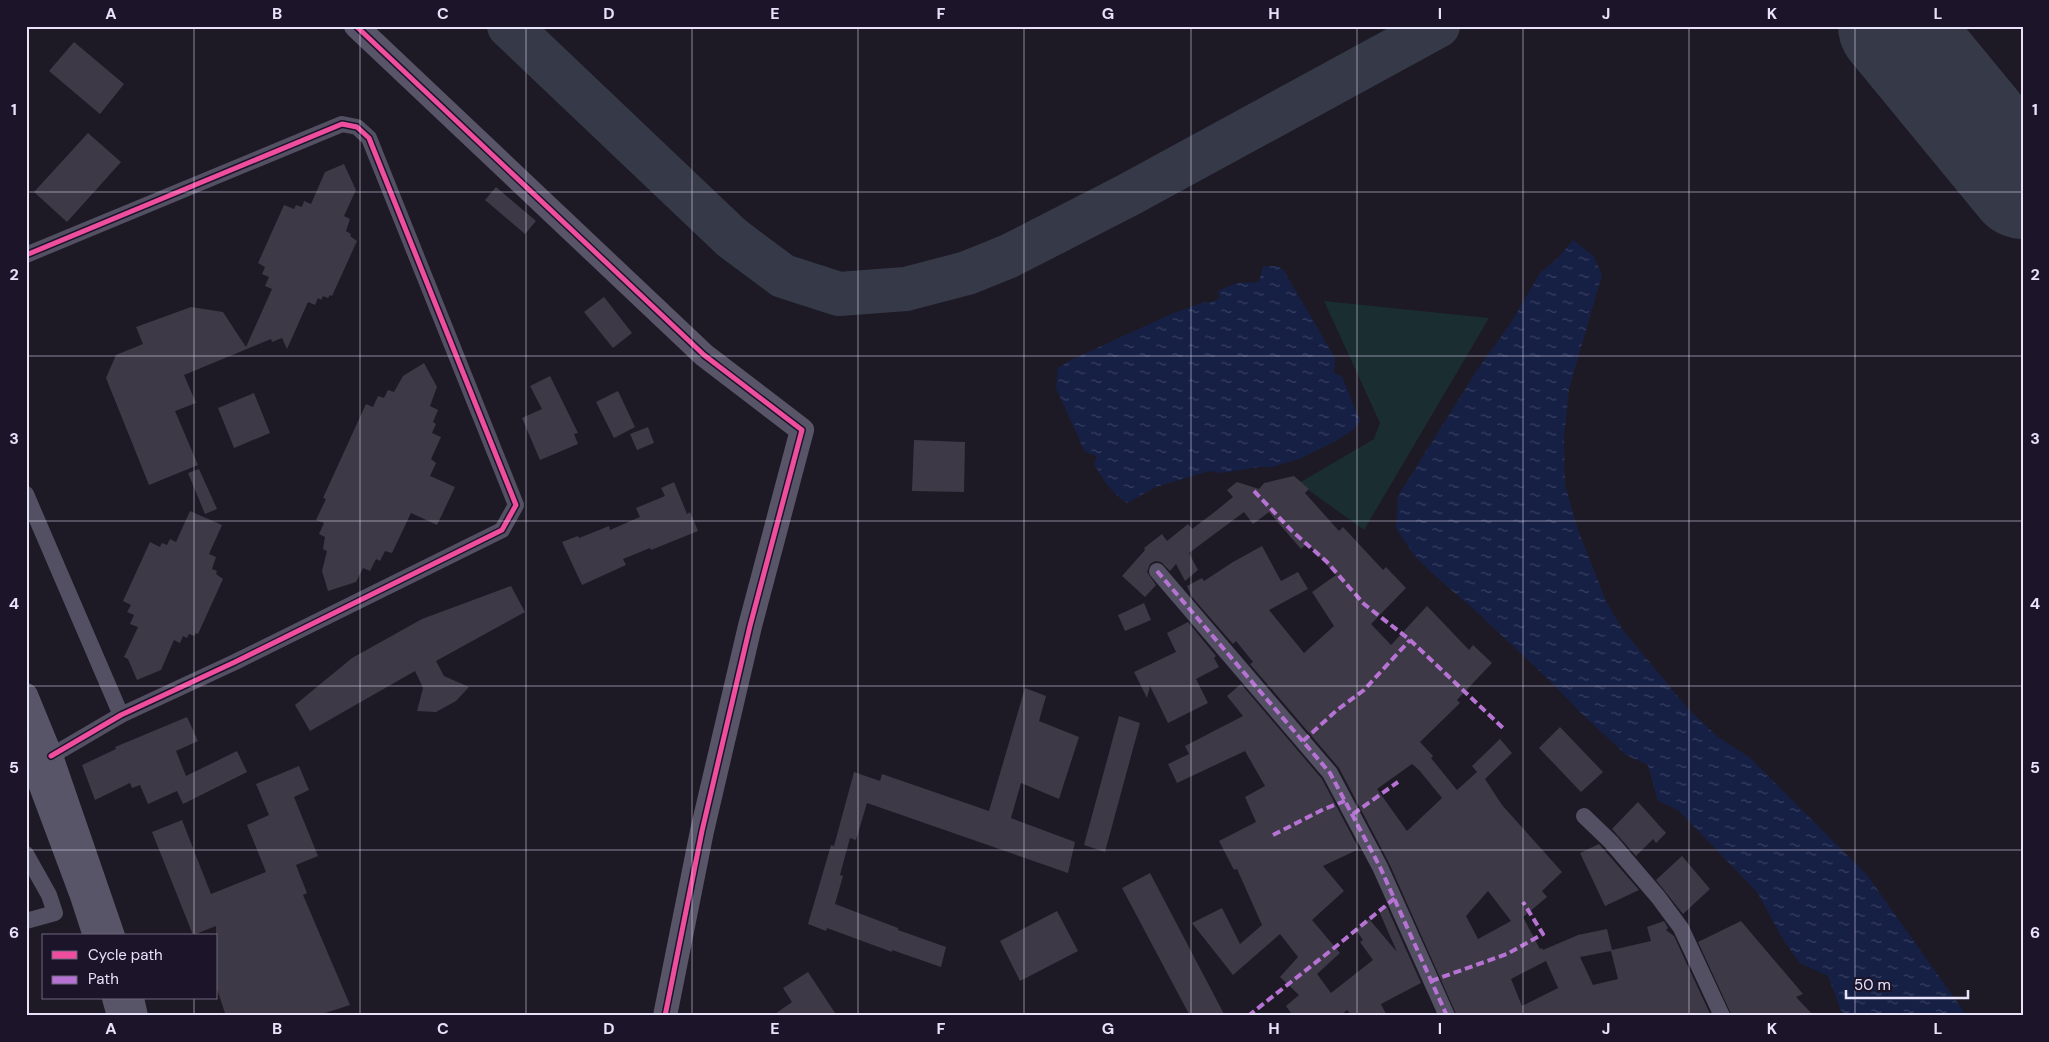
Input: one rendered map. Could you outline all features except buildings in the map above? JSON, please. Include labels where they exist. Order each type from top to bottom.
[{"type":"street","points":[[356,26],[704,355],[802,430],[750,626],[702,831],[665,1016]]},
{"type":"street","points":[[26,255],[342,124],[357,126],[369,138],[516,505],[502,530],[235,662],[121,715],[51,756]]},
{"type":"street","points":[[26,494],[121,715]]},
{"type":"street","points":[[1156,571],[1330,773],[1380,867],[1447,1016]]},
{"type":"street","points":[[26,695],[51,756],[113,934]]},
{"type":"street","points":[[26,746],[94,934]]},
{"type":"street","points":[[1584,816],[1623,855],[1681,928],[1722,1016]]},
{"type":"street","points":[[26,854],[49,895],[55,913],[26,921]]},
{"type":"street","points":[[115,1000],[119,1016]]},
{"type":"street","points":[[132,1000],[136,1016]]},
{"type":"green space","points":[[1324,301],[1489,318],[1364,530],[1299,483],[1374,439],[1380,423]]},
{"type":"water","points":[[1573,240],[1594,257],[1602,275],[1569,389],[1564,438],[1565,485],[1578,530],[1606,601],[1622,629],[1689,710],[1718,737],[1749,757],[1867,875],[1967,1016],[1843,1016],[1828,976],[1800,963],[1784,941],[1757,892],[1678,810],[1658,801],[1648,765],[1626,755],[1478,613],[1433,574],[1414,555],[1396,528],[1398,496],[1477,370],[1510,324],[1540,273],[1558,258]]},
{"type":"water","points":[[1263,266],[1278,266],[1284,271],[1335,358],[1334,373],[1342,376],[1360,421],[1354,429],[1336,441],[1299,459],[1272,467],[1259,467],[1221,473],[1210,471],[1156,487],[1127,503],[1112,490],[1100,475],[1094,464],[1097,456],[1085,452],[1056,388],[1058,368],[1069,361],[1169,315],[1220,298],[1218,291],[1237,283],[1259,282]]},
{"type":"taxiway","points":[[509,26],[732,238],[783,276],[839,294],[906,289],[967,273],[1009,256],[1128,195],[1438,26]]},
{"type":"runway","points":[[1893,26],[2023,184]]},
{"type":"marked path","points":[[1254,491],[1292,531],[1327,562],[1364,604],[1410,640],[1503,728]]},
{"type":"marked path","points":[[1157,571],[1330,773],[1380,867],[1447,1016]]},
{"type":"marked path","points":[[1303,741],[1337,710],[1364,690],[1410,640]]},
{"type":"marked path","points":[[1353,814],[1398,782]]},
{"type":"marked path","points":[[1273,835],[1324,809],[1345,801]]},
{"type":"marked path","points":[[1248,1016],[1395,898]]},
{"type":"marked path","points":[[1431,981],[1507,954],[1543,934],[1523,902]]},
{"type":"cycle path","points":[[356,26],[704,355],[802,430],[750,626],[702,831],[665,1016]]},
{"type":"cycle path","points":[[26,255],[342,124],[357,127],[369,138],[516,505],[502,530],[235,662],[121,715],[51,756]]}]
